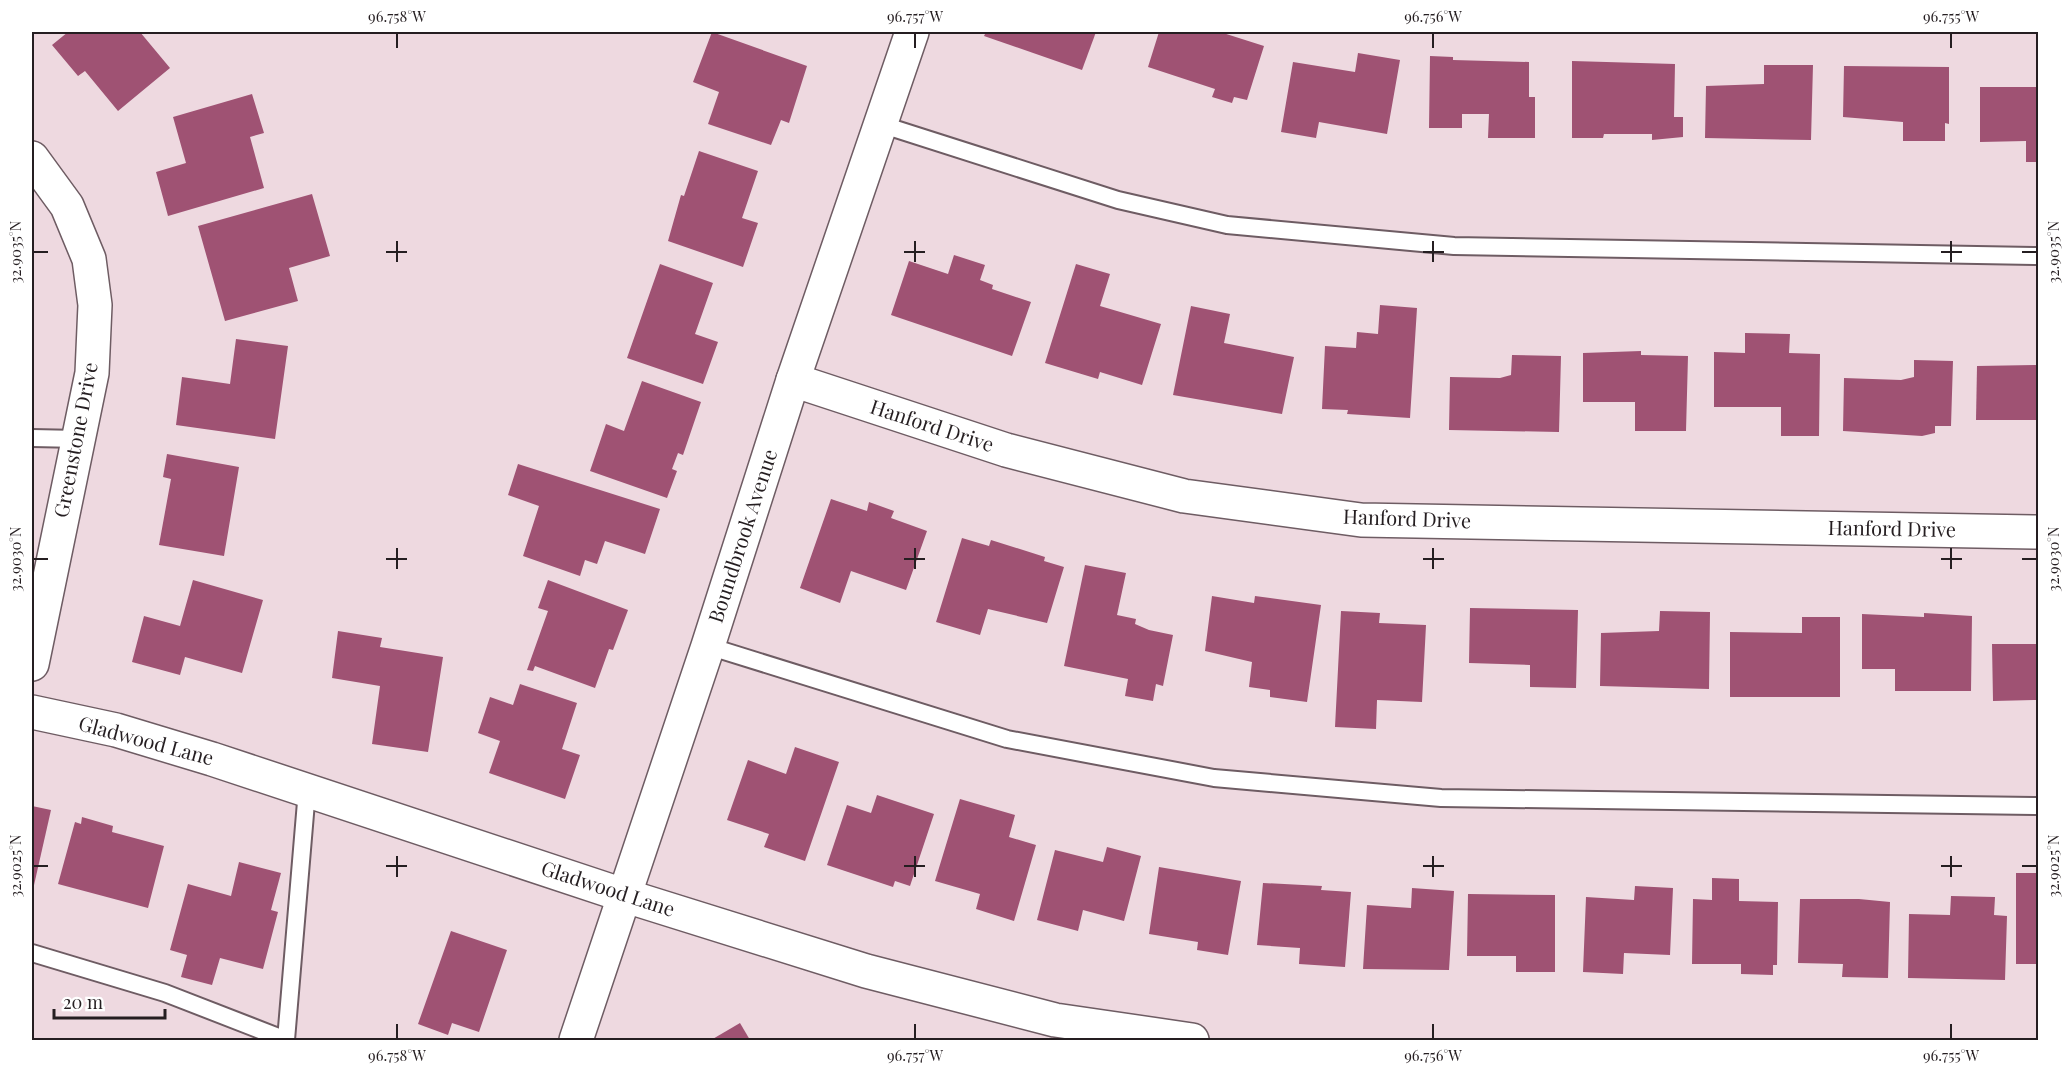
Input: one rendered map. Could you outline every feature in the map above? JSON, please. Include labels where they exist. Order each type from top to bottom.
[{"type":"street","name":"Boundbrook Avenue","points":[[576,1041],[626,896],[793,380],[912,32]]},
{"type":"street","name":"Greenstone Drive","points":[[32,158],[67,206],[89,259],[95,305],[92,373],[32,664]]},
{"type":"street","name":"Hanford Drive","points":[[793,380],[1006,450],[1184,496],[1360,520],[2038,532]]},
{"type":"street","name":"Gladwood Lane","points":[[32,712],[116,730],[212,759],[626,896],[866,971],[1055,1020],[1192,1041]]},
{"type":"lane","points":[[880,124],[1118,200],[1227,225],[1454,246],[2038,256]]},
{"type":"lane","points":[[32,438],[79,439]]},
{"type":"lane","points":[[708,646],[1007,739],[1214,778],[1441,798],[2038,806]]},
{"type":"lane","points":[[32,953],[165,993],[286,1041],[307,790]]},
{"type":"building","points":[[68,32],[140,32],[170,68],[118,111],[85,71],[78,76],[52,45]]},
{"type":"building","points":[[712,32],[807,66],[789,123],[781,120],[771,145],[708,124],[719,92],[693,82]]},
{"type":"building","points":[[986,32],[1096,32],[1082,70],[984,36]]},
{"type":"building","points":[[1159,32],[1220,32],[1264,46],[1247,100],[1234,97],[1232,103],[1212,97],[1215,89],[1148,67]]},
{"type":"building","points":[[1358,53],[1400,60],[1387,134],[1319,122],[1316,138],[1281,132],[1293,62],[1355,72]]},
{"type":"building","points":[[1430,56],[1453,57],[1453,60],[1529,62],[1529,97],[1535,97],[1535,138],[1488,138],[1489,114],[1462,114],[1462,128],[1429,128]]},
{"type":"building","points":[[1572,61],[1675,64],[1674,117],[1683,117],[1683,137],[1652,140],[1652,134],[1604,134],[1603,138],[1572,138]]},
{"type":"building","points":[[1764,65],[1813,65],[1811,140],[1705,138],[1706,86],[1764,84]]},
{"type":"building","points":[[1844,66],[1949,67],[1949,124],[1945,123],[1945,141],[1903,141],[1903,122],[1843,117]]},
{"type":"building","points":[[1980,87],[2038,87],[2038,162],[2026,162],[2026,141],[1980,142]]},
{"type":"building","points":[[252,94],[264,133],[250,137],[264,188],[168,216],[156,172],[186,163],[173,117]]},
{"type":"building","points":[[699,151],[758,171],[742,218],[758,223],[743,267],[668,241],[681,195],[684,196]]},
{"type":"building","points":[[312,194],[330,256],[289,268],[298,301],[225,321],[198,226]]},
{"type":"building","points":[[954,255],[985,265],[980,280],[993,285],[992,289],[1031,302],[1012,356],[891,315],[909,261],[948,274]]},
{"type":"building","points":[[660,264],[713,283],[695,334],[718,342],[703,384],[627,358]]},
{"type":"building","points":[[1076,264],[1110,274],[1100,306],[1161,324],[1142,385],[1100,372],[1098,379],[1045,363]]},
{"type":"building","points":[[1380,305],[1417,308],[1410,418],[1347,414],[1348,410],[1322,409],[1325,346],[1356,348],[1357,332],[1378,334]]},
{"type":"building","points":[[1191,306],[1230,314],[1224,343],[1294,357],[1282,414],[1173,395]]},
{"type":"building","points":[[1745,333],[1790,334],[1789,353],[1820,354],[1819,436],[1781,436],[1781,407],[1714,407],[1714,352],[1745,353]]},
{"type":"building","points":[[236,339],[288,346],[275,439],[176,425],[182,377],[230,384]]},
{"type":"building","points":[[1641,351],[1641,355],[1688,356],[1686,431],[1635,431],[1635,402],[1583,402],[1583,353]]},
{"type":"building","points":[[1512,355],[1561,356],[1559,432],[1449,430],[1450,377],[1500,378],[1511,375]]},
{"type":"building","points":[[1914,360],[1953,361],[1951,426],[1935,426],[1935,433],[1922,436],[1843,431],[1844,378],[1901,380],[1914,377]]},
{"type":"building","points":[[2038,365],[2038,420],[1976,420],[1977,366]]},
{"type":"building","points":[[642,381],[701,402],[683,455],[678,453],[672,469],[677,471],[667,498],[590,471],[606,424],[624,431]]},
{"type":"building","points":[[167,454],[239,467],[224,556],[159,545],[171,479],[163,477]]},
{"type":"building","points":[[518,464],[660,509],[645,554],[605,541],[597,564],[585,560],[580,576],[523,556],[539,506],[508,495]]},
{"type":"building","points":[[831,499],[867,511],[869,502],[894,511],[891,518],[927,531],[906,590],[851,571],[840,603],[800,588]]},
{"type":"building","points":[[962,538],[989,546],[991,540],[1045,557],[1044,561],[1064,567],[1047,623],[988,609],[980,635],[936,622]]},
{"type":"building","points":[[1085,565],[1126,573],[1117,615],[1136,619],[1135,624],[1149,630],[1173,635],[1163,686],[1156,684],[1153,701],[1125,696],[1128,679],[1064,666]]},
{"type":"building","points":[[193,580],[263,600],[242,673],[185,657],[180,675],[132,662],[144,616],[180,626]]},
{"type":"building","points":[[548,580],[628,610],[613,650],[609,649],[595,688],[535,666],[533,671],[527,670],[548,611],[538,608]]},
{"type":"building","points":[[1212,596],[1254,603],[1255,596],[1321,605],[1307,702],[1270,697],[1270,690],[1249,687],[1252,662],[1205,651]]},
{"type":"building","points":[[1470,608],[1578,610],[1576,688],[1530,687],[1530,665],[1469,663]]},
{"type":"building","points":[[1341,611],[1380,613],[1379,623],[1426,625],[1422,702],[1377,700],[1376,729],[1335,727]]},
{"type":"building","points":[[1660,611],[1710,612],[1709,689],[1600,686],[1601,633],[1659,631]]},
{"type":"building","points":[[1924,613],[1972,616],[1971,691],[1895,691],[1895,669],[1862,669],[1862,614],[1924,617]]},
{"type":"building","points":[[1802,617],[1840,617],[1840,697],[1730,697],[1730,632],[1802,633]]},
{"type":"building","points":[[338,631],[382,638],[380,647],[443,657],[428,752],[372,744],[380,686],[332,678]]},
{"type":"building","points":[[1992,644],[2038,644],[2038,711],[2036,711],[2036,700],[1993,701]]},
{"type":"building","points":[[520,684],[577,703],[562,749],[580,755],[565,799],[489,773],[500,741],[478,733],[490,697],[513,705]]},
{"type":"building","points":[[795,747],[839,762],[805,861],[764,847],[769,834],[727,820],[748,760],[786,774]]},
{"type":"building","points":[[877,795],[934,814],[910,886],[895,881],[893,887],[827,865],[847,805],[871,813]]},
{"type":"building","points":[[960,799],[1015,815],[1009,837],[1036,845],[1014,921],[976,909],[980,894],[935,881]]},
{"type":"building","points":[[32,806],[51,810],[32,894]]},
{"type":"building","points":[[82,817],[113,826],[112,832],[164,846],[148,908],[58,884],[75,822],[81,824]]},
{"type":"building","points":[[1107,847],[1141,856],[1124,921],[1083,910],[1078,931],[1037,920],[1055,850],[1103,862]]},
{"type":"building","points":[[239,862],[281,873],[271,910],[278,912],[263,969],[220,958],[212,985],[181,977],[187,955],[170,950],[188,884],[231,896]]},
{"type":"building","points":[[1159,867],[1241,881],[1228,955],[1197,950],[1198,942],[1149,934]]},
{"type":"building","points":[[2016,873],[2038,873],[2038,964],[2016,964]]},
{"type":"building","points":[[1712,878],[1739,879],[1739,901],[1778,902],[1777,965],[1773,965],[1773,975],[1741,974],[1741,964],[1692,964],[1693,899],[1712,900]]},
{"type":"building","points":[[1263,883],[1322,886],[1321,890],[1351,892],[1345,967],[1299,964],[1300,948],[1257,945]]},
{"type":"building","points":[[1635,886],[1673,888],[1670,955],[1624,953],[1623,974],[1583,972],[1586,897],[1634,900]]},
{"type":"building","points":[[1412,888],[1454,891],[1449,970],[1363,969],[1367,905],[1411,908]]},
{"type":"building","points":[[1468,894],[1555,895],[1555,972],[1516,972],[1516,956],[1467,956]]},
{"type":"building","points":[[1951,896],[1995,897],[1994,915],[2007,916],[2005,980],[1908,978],[1909,914],[1950,915]]},
{"type":"building","points":[[1800,899],[1859,899],[1890,902],[1888,978],[1842,977],[1843,964],[1798,963]]},
{"type":"building","points":[[451,931],[507,950],[479,1032],[452,1023],[448,1035],[418,1024]]},
{"type":"building","points":[[740,1023],[750,1040],[711,1040]]}]
